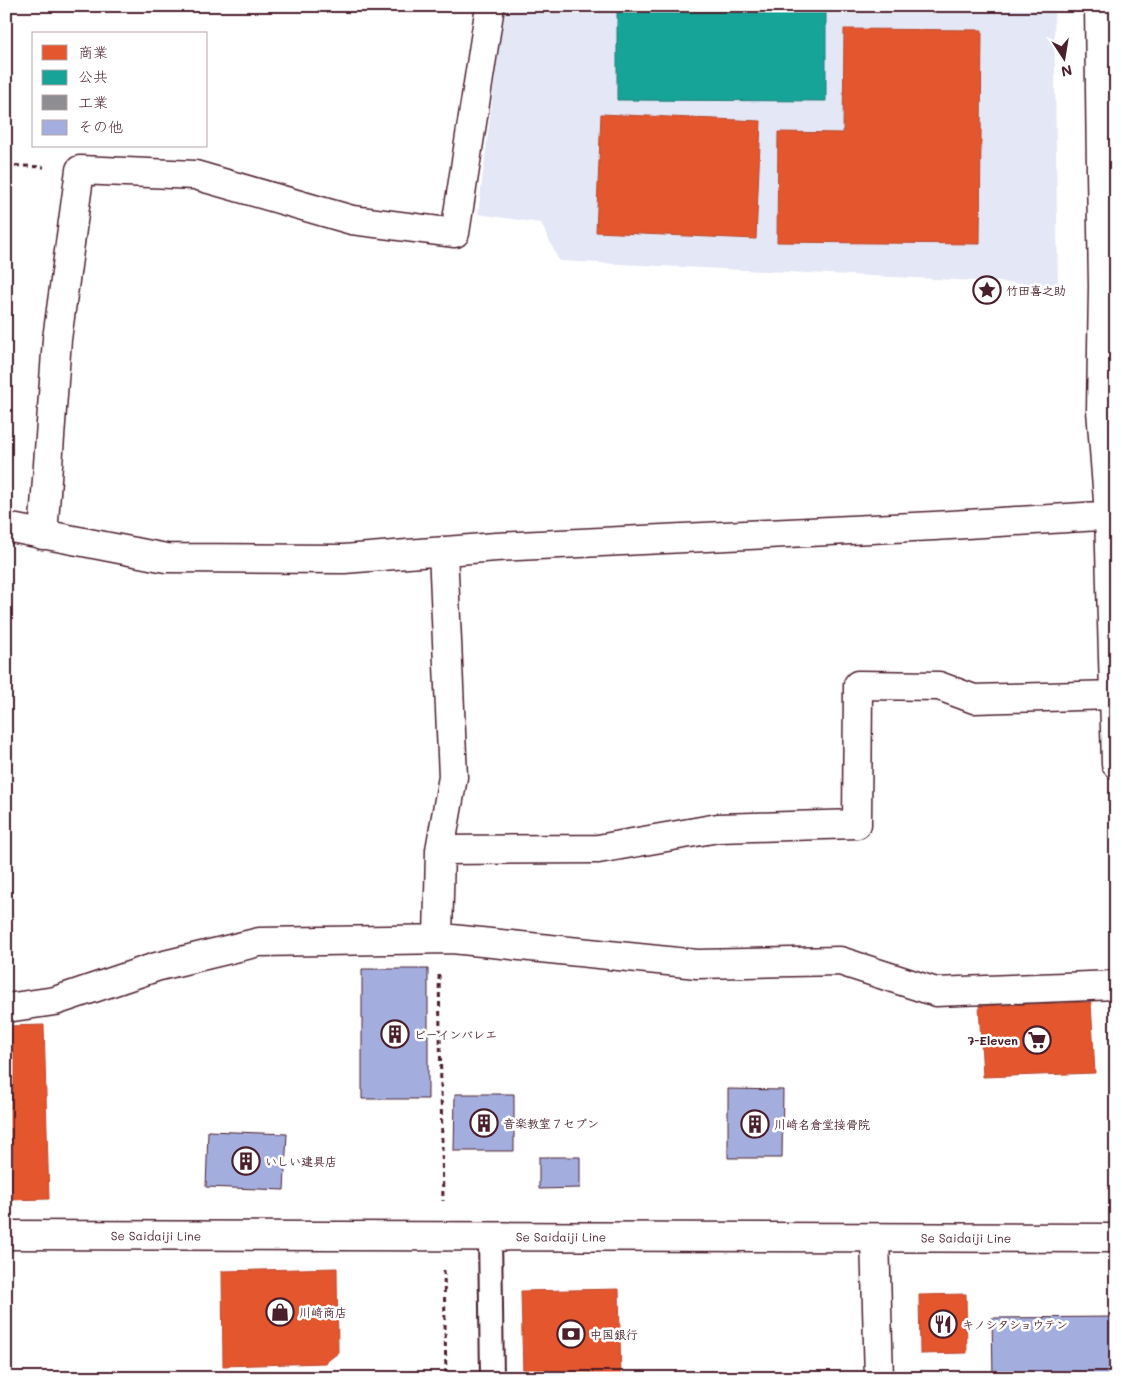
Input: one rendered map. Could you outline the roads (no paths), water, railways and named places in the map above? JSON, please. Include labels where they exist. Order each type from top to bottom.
[{"type":"street","points":[[43,535],[57,339],[80,170],[195,175],[352,220],[456,233],[490,6]]},
{"type":"street","points":[[1099,6],[1109,237],[1103,286],[1101,410],[1113,514],[1116,764]]},
{"type":"street","points":[[6,527],[166,558],[344,559],[496,547],[934,526],[1113,514]]},
{"type":"street","points":[[438,939],[440,850],[453,777],[443,552]]},
{"type":"street","points":[[440,850],[598,849],[718,828],[857,824],[858,685],[939,686],[974,699],[1114,695]]},
{"type":"street","points":[[6,1008],[55,1001],[156,967],[259,942],[452,939],[697,964],[840,961],[936,992],[1116,985]]},
{"type":"street","name":"Se Saidaiji Line","points":[[6,1235],[1116,1238]]},
{"type":"street","points":[[875,1238],[879,1378]]},
{"type":"lane","points":[[490,1236],[492,1378]]},
{"type":"place","name":"竹田喜之助","points":[[987,290]]},
{"type":"place","name":"ビーインバレエ","points":[[395,1034]]},
{"type":"place","name":"7-Eleven","points":[[1037,1040]]},
{"type":"place","name":"音楽教室７セブン","points":[[484,1123]]},
{"type":"place","name":"川﨑名倉堂接骨院","points":[[755,1124]]},
{"type":"place","name":"いしい建具店","points":[[246,1161]]},
{"type":"place","name":"川﨑商店","points":[[280,1312]]},
{"type":"place","name":"キノシタショウテン","points":[[943,1324]]},
{"type":"place","name":"中国銀行","points":[[571,1334]]}]
